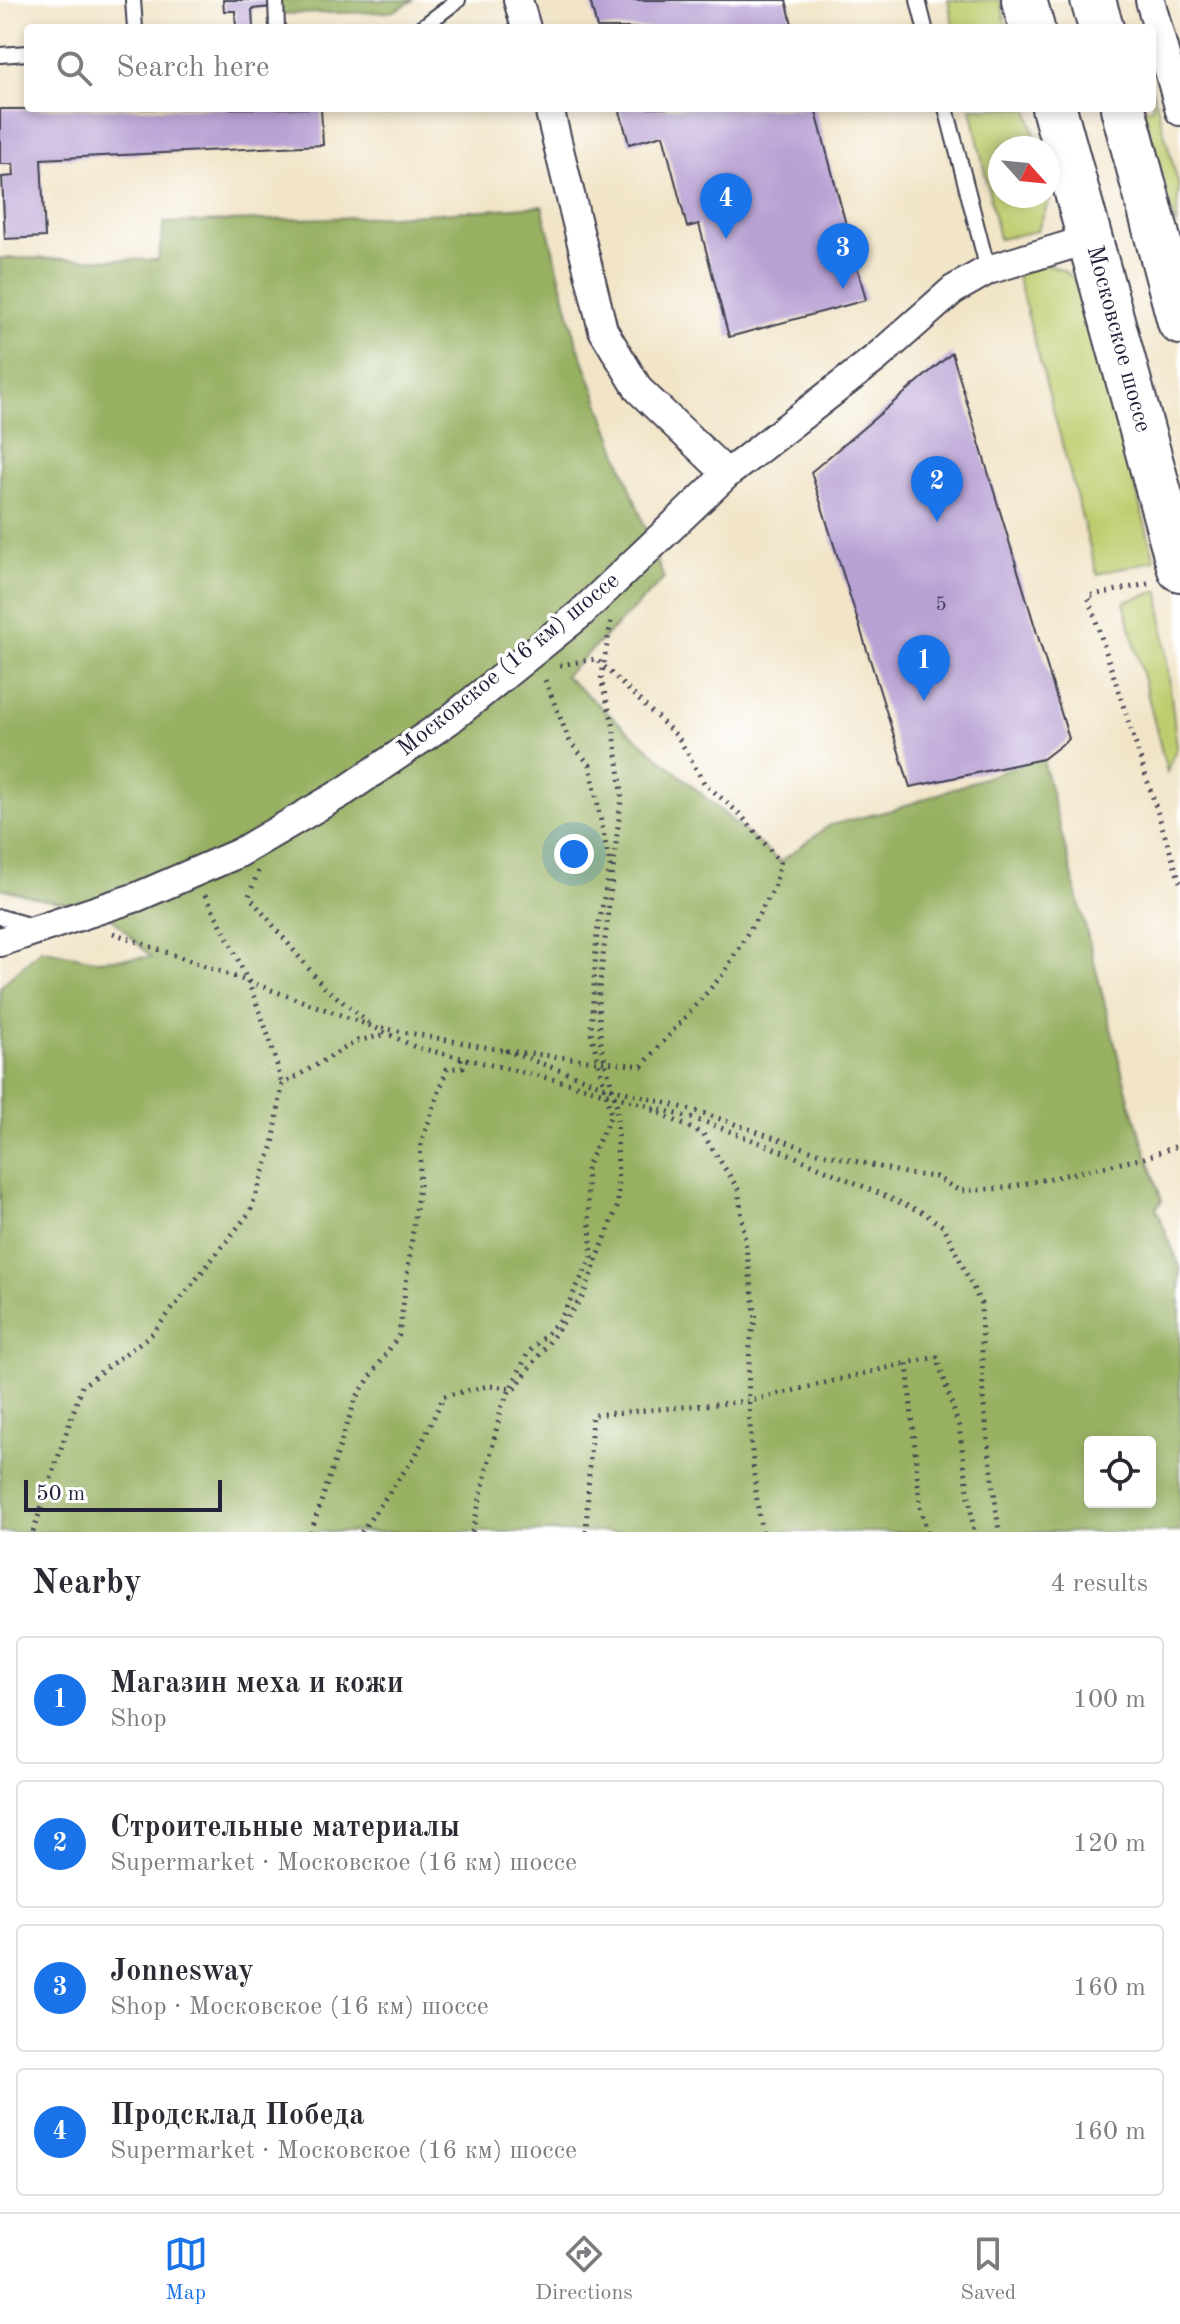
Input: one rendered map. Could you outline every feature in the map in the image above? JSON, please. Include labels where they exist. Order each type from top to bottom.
[{"type":"main road","points":[[1024,0],[1031,24]]},
{"type":"main road","points":[[1093,0],[1100,24]]},
{"type":"main road","name":"Московское шоссе","points":[[1055,112],[1090,239],[1173,481],[1164,577]]},
{"type":"main road","points":[[1124,112],[1180,321]]},
{"type":"street","points":[[518,0],[525,24]]},
{"type":"street","points":[[1150,0],[1180,111]]},
{"type":"street","points":[[550,112],[603,330],[639,390],[727,474]]},
{"type":"street","name":"Московское (16 км) шоссе","points":[[0,942],[137,897],[193,873],[239,853],[331,799],[448,721],[600,597],[727,474],[876,358],[953,290],[988,270],[1090,239]]},
{"type":"lane","points":[[133,0],[135,24]]},
{"type":"lane","points":[[276,0],[277,24]]},
{"type":"lane","points":[[426,24],[458,0]]},
{"type":"lane","points":[[918,0],[924,24]]},
{"type":"lane","points":[[0,55],[24,53]]},
{"type":"lane","points":[[947,112],[988,270]]},
{"type":"lane","points":[[0,917],[40,928]]},
{"type":"path","points":[[1164,577],[1088,596],[1180,882]]},
{"type":"path","points":[[263,858],[249,896],[323,986],[374,1027],[507,1051],[642,1066],[724,973],[774,889],[780,862],[741,815],[704,783],[678,737],[596,659],[556,665]]},
{"type":"path","points":[[361,1532],[416,1455],[444,1396],[488,1386],[515,1388],[583,1296],[618,1205],[615,1097],[601,1046],[598,1000],[622,792],[613,724],[601,680],[603,666]]},
{"type":"path","points":[[472,1532],[487,1458],[511,1387],[528,1353],[560,1320],[592,1257],[586,1168],[611,1115],[595,1061],[591,1032],[597,933],[610,867],[590,765],[570,742],[542,667]]},
{"type":"path","points":[[33,1532],[82,1386],[153,1333],[250,1212],[273,1145],[282,1085],[271,1039],[239,955],[193,873]]},
{"type":"path","points":[[105,930],[374,1027],[415,1047],[708,1123],[789,1154],[924,1213],[944,1227],[981,1304],[983,1398],[999,1532]]},
{"type":"path","points":[[282,1085],[357,1041],[389,1034]]},
{"type":"path","points":[[507,1051],[603,1086],[703,1113],[813,1151],[909,1174],[936,1177],[960,1191],[1005,1188],[1144,1158],[1180,1145]]},
{"type":"path","points":[[311,1532],[356,1398],[399,1335],[419,1186],[421,1143],[447,1069],[463,1067],[460,1057]]},
{"type":"path","points":[[613,1089],[703,1134],[738,1189],[756,1320],[750,1330],[746,1362],[762,1532]]},
{"type":"path","points":[[586,1532],[592,1415],[750,1401],[937,1357],[959,1427],[974,1532]]},
{"type":"path","points":[[907,1363],[920,1505],[927,1532]]},
{"type":"green space","points":[[276,0],[414,0],[392,12],[276,14]]},
{"type":"green space","points":[[948,0],[1000,0],[1006,24],[953,24]]},
{"type":"green space","points":[[1156,103],[1179,186],[1176,229],[1144,112],[1156,112]]},
{"type":"green space","points":[[972,112],[1029,112],[1035,136],[988,136],[988,188]]},
{"type":"green space","points":[[542,206],[576,340],[664,579],[565,676],[780,862],[830,825],[896,809],[1042,757],[1129,1099],[1162,1201],[1156,1208],[1180,1267],[1180,1532],[0,1532],[0,987],[41,949],[95,960],[151,957],[102,908],[41,899],[0,888],[0,258],[158,260],[164,223],[394,216]]},
{"type":"green space","points":[[992,208],[1046,208],[1037,231],[999,239]]},
{"type":"green space","points":[[1041,262],[1064,271],[1079,283],[1155,560],[1097,574],[1017,275]]},
{"type":"green space","points":[[1159,591],[1177,748],[1167,772],[1124,602]]},
{"type":"building","points":[[223,0],[272,0],[272,7],[252,9],[253,24],[236,24],[235,11],[224,11]]},
{"type":"building","points":[[590,0],[786,0],[792,24],[596,24]]},
{"type":"building","points":[[0,109],[24,109],[24,112],[321,112],[323,145],[41,159],[45,237],[5,239],[2,177],[14,176],[13,164],[0,164]]},
{"type":"building","points":[[620,112],[816,112],[866,300],[729,337],[699,224],[687,227],[663,135],[629,144]]},
{"type":"building","points":[[952,353],[1069,739],[1043,759],[910,787],[811,472]]},
{"type":"place","name":"Продсклад Победа","points":[[726,239]]},
{"type":"place","name":"Jonnesway","points":[[843,289]]},
{"type":"place","name":"Строительные материалы","points":[[937,522]]},
{"type":"place","name":"Магазин меха и кожи","points":[[924,701]]}]
